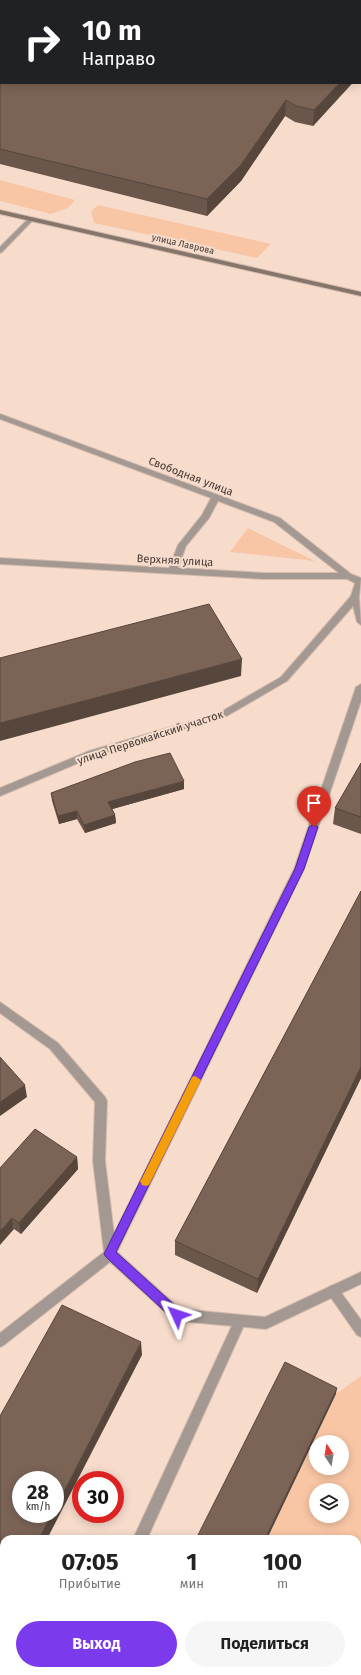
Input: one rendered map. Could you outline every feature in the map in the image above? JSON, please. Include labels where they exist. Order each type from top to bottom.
[{"type":"main road","name":"улица Лаврова","points":[[0,212],[361,294]]},
{"type":"street","points":[[0,251],[31,219]]},
{"type":"street","name":"Свободная улица","points":[[0,416],[277,520],[348,576],[361,582]]},
{"type":"street","points":[[172,572],[182,545],[206,516],[216,497]]},
{"type":"street","name":"Верхняя улица","points":[[0,561],[172,572],[264,576],[348,576]]},
{"type":"street","name":"улица Первомайский участок","points":[[0,792],[92,753],[222,715],[284,679],[355,597],[361,582]]},
{"type":"street","points":[[355,597],[361,622]]},
{"type":"street","points":[[0,1341],[110,1254],[299,869],[361,687]]},
{"type":"street","points":[[0,1007],[54,1046],[101,1101],[99,1161],[110,1254],[177,1315],[266,1323],[361,1278]]},
{"type":"street","points":[[333,1291],[361,1331]]},
{"type":"street","points":[[142,1535],[240,1321]]},
{"type":"shaded area","points":[[0,180],[75,200],[68,208],[51,214],[0,201]]},
{"type":"shaded area","points":[[98,205],[271,244],[257,258],[94,223],[91,211]]},
{"type":"shaded area","points":[[248,528],[315,561],[230,552]]},
{"type":"shaded area","points":[[361,1376],[361,1535],[269,1535],[309,1451],[309,1475],[349,1475],[349,1435],[316,1435],[336,1394]]},
{"type":"building","points":[[0,84],[339,84],[314,110],[296,106],[286,100],[241,165],[207,199],[0,149]]},
{"type":"building","points":[[209,604],[242,659],[0,723],[0,658]]},
{"type":"building","points":[[170,753],[184,781],[108,802],[115,815],[84,825],[77,811],[58,816],[51,793],[135,762]]},
{"type":"building","points":[[361,763],[361,817],[335,808]]},
{"type":"building","points":[[361,891],[361,1067],[258,1279],[175,1241]]},
{"type":"building","points":[[0,1057],[25,1085],[0,1102]]},
{"type":"building","points":[[35,1129],[77,1157],[19,1223],[12,1218],[0,1231],[0,1168]]},
{"type":"building","points":[[62,1305],[141,1342],[75,1471],[72,1471],[72,1476],[64,1492],[64,1471],[12,1471],[12,1523],[47,1523],[41,1535],[0,1535],[0,1416]]},
{"type":"building","points":[[285,1362],[337,1388],[315,1435],[309,1435],[309,1447],[267,1535],[198,1535]]},
{"type":"slow traffic","points":[[146,1181],[195,1080]]},
{"type":"route","points":[[177,1315],[110,1254],[299,869],[314,827]]}]
